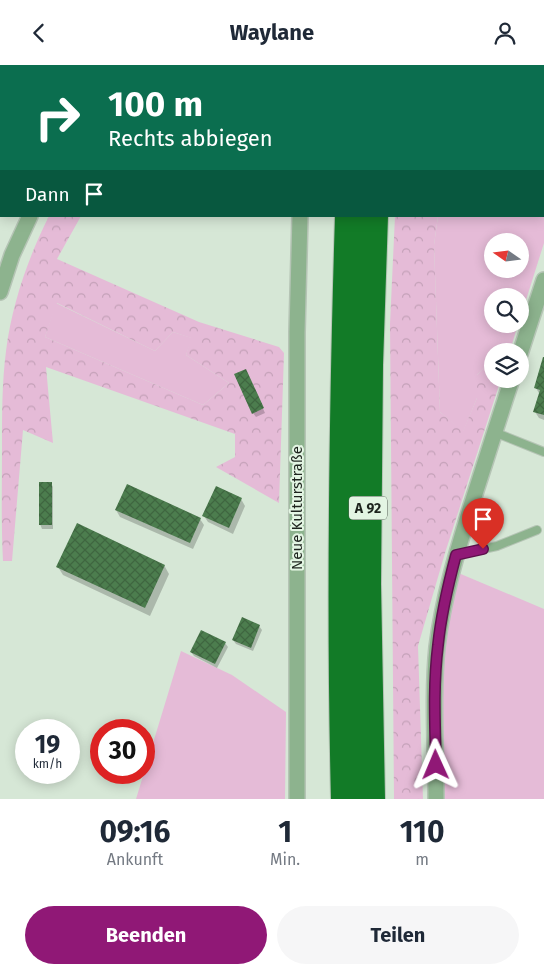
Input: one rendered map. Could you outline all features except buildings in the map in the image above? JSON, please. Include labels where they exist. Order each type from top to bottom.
[{"type":"highway","name":"A 92","points":[[345,799],[343,554],[344,367],[348,217]]},
{"type":"highway","name":"A 92","points":[[371,799],[367,585],[369,365],[374,217]]},
{"type":"street","points":[[0,292],[12,255],[30,217]]},
{"type":"street","name":"Neue Kulturstraße","points":[[297,799],[297,332],[300,217]]},
{"type":"street","points":[[525,343],[540,307],[544,279]]},
{"type":"street","points":[[436,799],[435,700],[437,647],[444,601],[456,555],[509,388]]},
{"type":"lane","points":[[494,432],[544,452]]},
{"type":"lane","points":[[456,555],[496,546],[537,530]]},
{"type":"green space","points":[[48,217],[80,217],[57,259],[199,322],[279,347],[284,353],[279,503],[216,467],[235,457],[235,434],[46,367],[53,443],[23,430],[12,561],[3,561],[2,410],[4,374],[12,316],[28,265]],"holes":[[[57,303],[155,351],[173,332],[191,338],[186,355],[229,383],[203,405],[45,337]]]},
{"type":"green space","points":[[395,217],[438,217],[434,245],[440,412],[463,431],[477,398],[477,375],[484,368],[484,388],[498,388],[445,553],[418,646],[423,799],[394,799],[390,324]]},
{"type":"green space","points":[[438,217],[544,217],[544,243],[529,290],[529,288],[484,288],[484,333],[515,333],[512,343],[484,343],[484,368],[477,375],[477,398],[463,432],[440,412],[434,245]]},
{"type":"green space","points":[[56,303],[155,351],[173,332],[192,338],[186,355],[229,383],[203,405],[45,337]]},
{"type":"green space","points":[[456,572],[544,609],[544,799],[443,799],[441,658]]},
{"type":"green space","points":[[181,651],[232,675],[286,712],[285,799],[136,799],[141,784],[155,784],[155,737]]},
{"type":"route","points":[[436,765],[435,700],[437,647],[444,601],[456,555],[483,549]]}]
